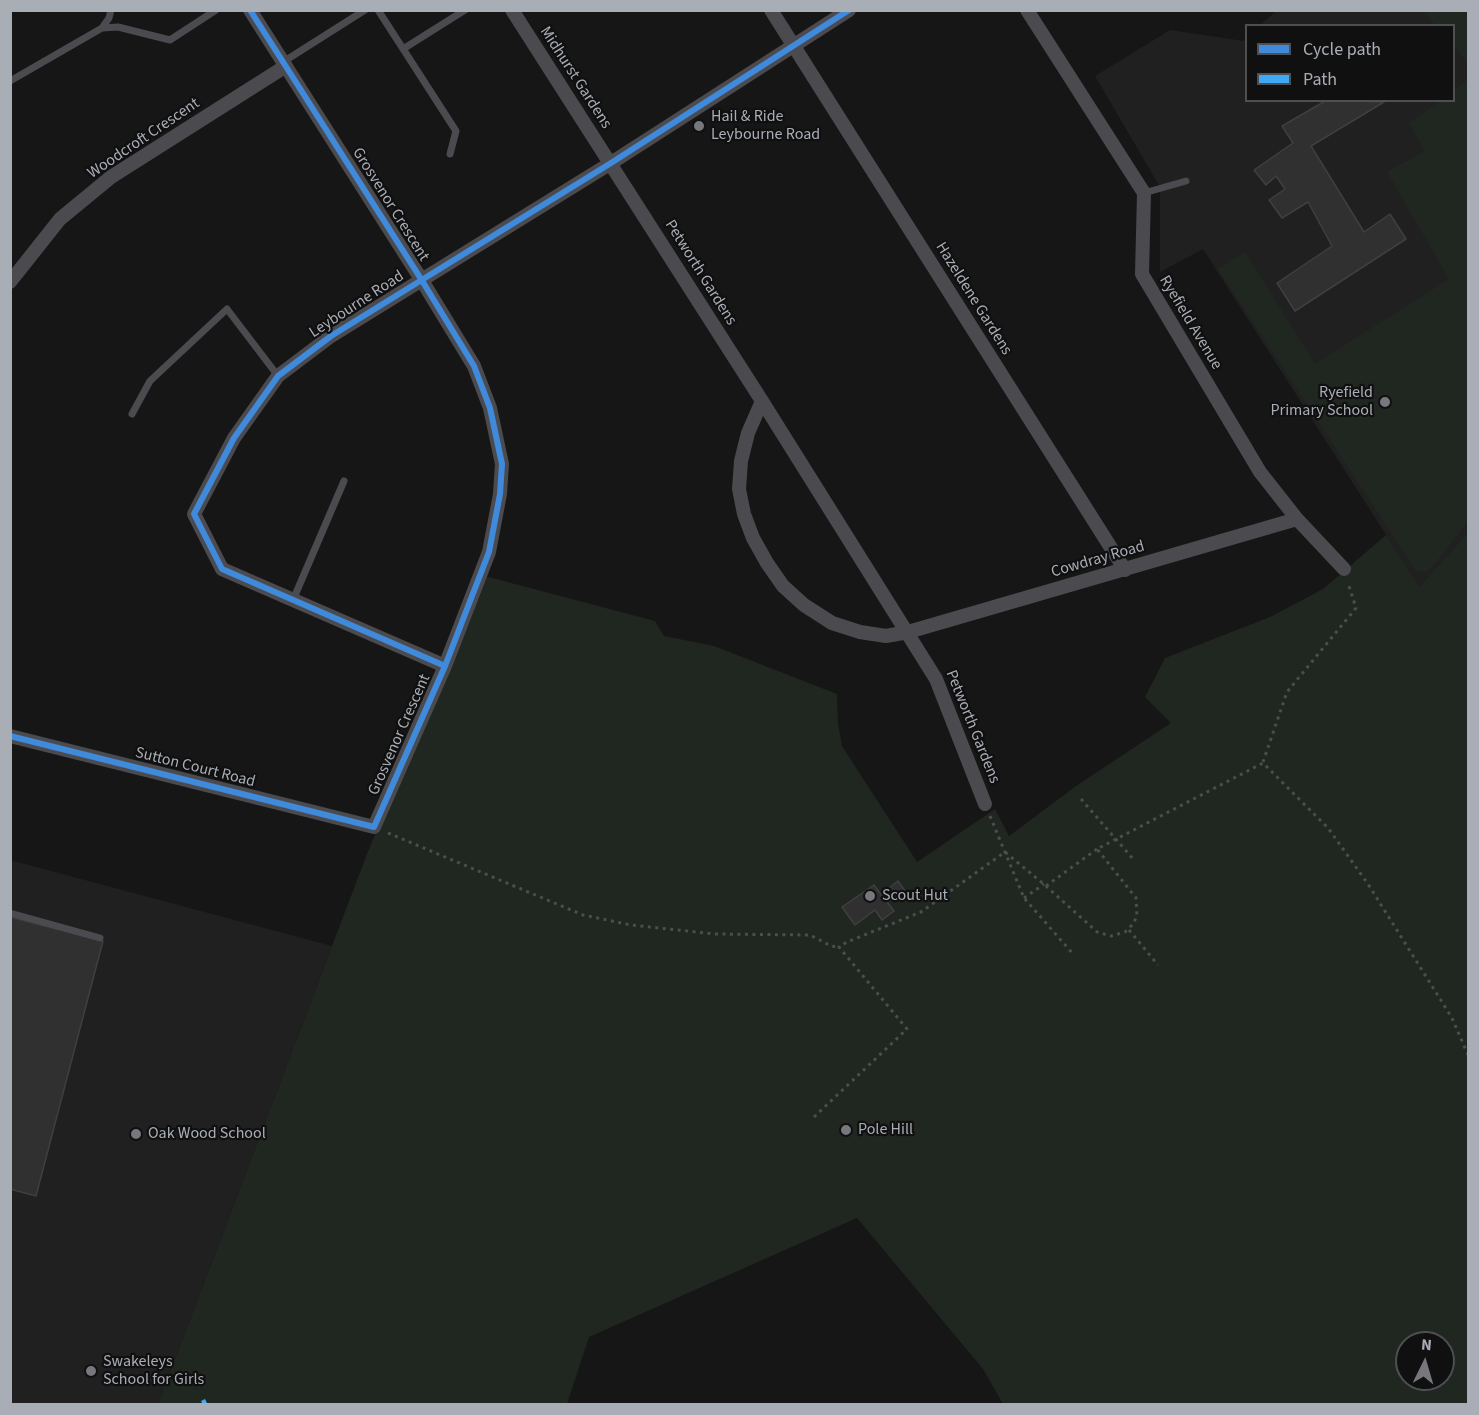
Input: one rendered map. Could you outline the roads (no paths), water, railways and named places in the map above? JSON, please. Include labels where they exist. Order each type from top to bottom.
[{"type":"street","name":"Grosvenor Crescent","points":[[250,10],[474,366],[490,408],[502,464],[500,494],[489,552],[445,666],[374,827]]},
{"type":"street","name":"Midhurst Gardens","points":[[512,10],[611,163]]},
{"type":"street","points":[[771,10],[794,46]]},
{"type":"street","name":"Leybourne Road","points":[[445,666],[222,569],[194,514],[234,438],[278,376],[331,336],[611,163],[849,10]]},
{"type":"street","points":[[1027,10],[1144,193]]},
{"type":"street","name":"Hazeldene Gardens","points":[[794,46],[1125,570]]},
{"type":"street","name":"Woodcroft Crescent","points":[[10,282],[60,219],[111,177],[284,64]]},
{"type":"street","name":"Petworth Gardens","points":[[611,163],[936,679],[985,804]]},
{"type":"street","name":"Ryefield Avenue","points":[[1144,193],[1142,274],[1260,472],[1297,519],[1344,569]]},
{"type":"street","points":[[762,401],[748,433],[741,461],[739,489],[744,514],[767,564],[783,586],[804,605],[832,623],[860,633],[886,636],[908,632]]},
{"type":"street","name":"Cowdray Road","points":[[908,632],[1297,519]]},
{"type":"street","name":"Sutton Court Road","points":[[10,736],[374,827]]},
{"type":"lane","points":[[10,81],[102,28],[111,10]]},
{"type":"lane","points":[[102,28],[118,27],[170,40],[216,10]]},
{"type":"lane","points":[[284,64],[365,10]]},
{"type":"lane","points":[[378,10],[456,131],[450,154]]},
{"type":"lane","points":[[403,49],[465,10]]},
{"type":"lane","points":[[1144,193],[1186,181]]},
{"type":"lane","points":[[132,414],[150,381],[227,309],[278,376]]},
{"type":"lane","points":[[293,600],[344,481]]},
{"type":"lane","points":[[10,913],[100,938]]},
{"type":"place","name":"Hail & Ride Leybourne Road","points":[[699,126]]},
{"type":"place","name":"Ryefield Primary School","points":[[1385,402]]},
{"type":"place","name":"Scout Hut","points":[[870,896]]},
{"type":"place","name":"Pole Hill","points":[[846,1130]]},
{"type":"place","name":"Oak Wood School","points":[[136,1134]]},
{"type":"place","name":"Swakeleys School for Girls","points":[[91,1371]]}]
